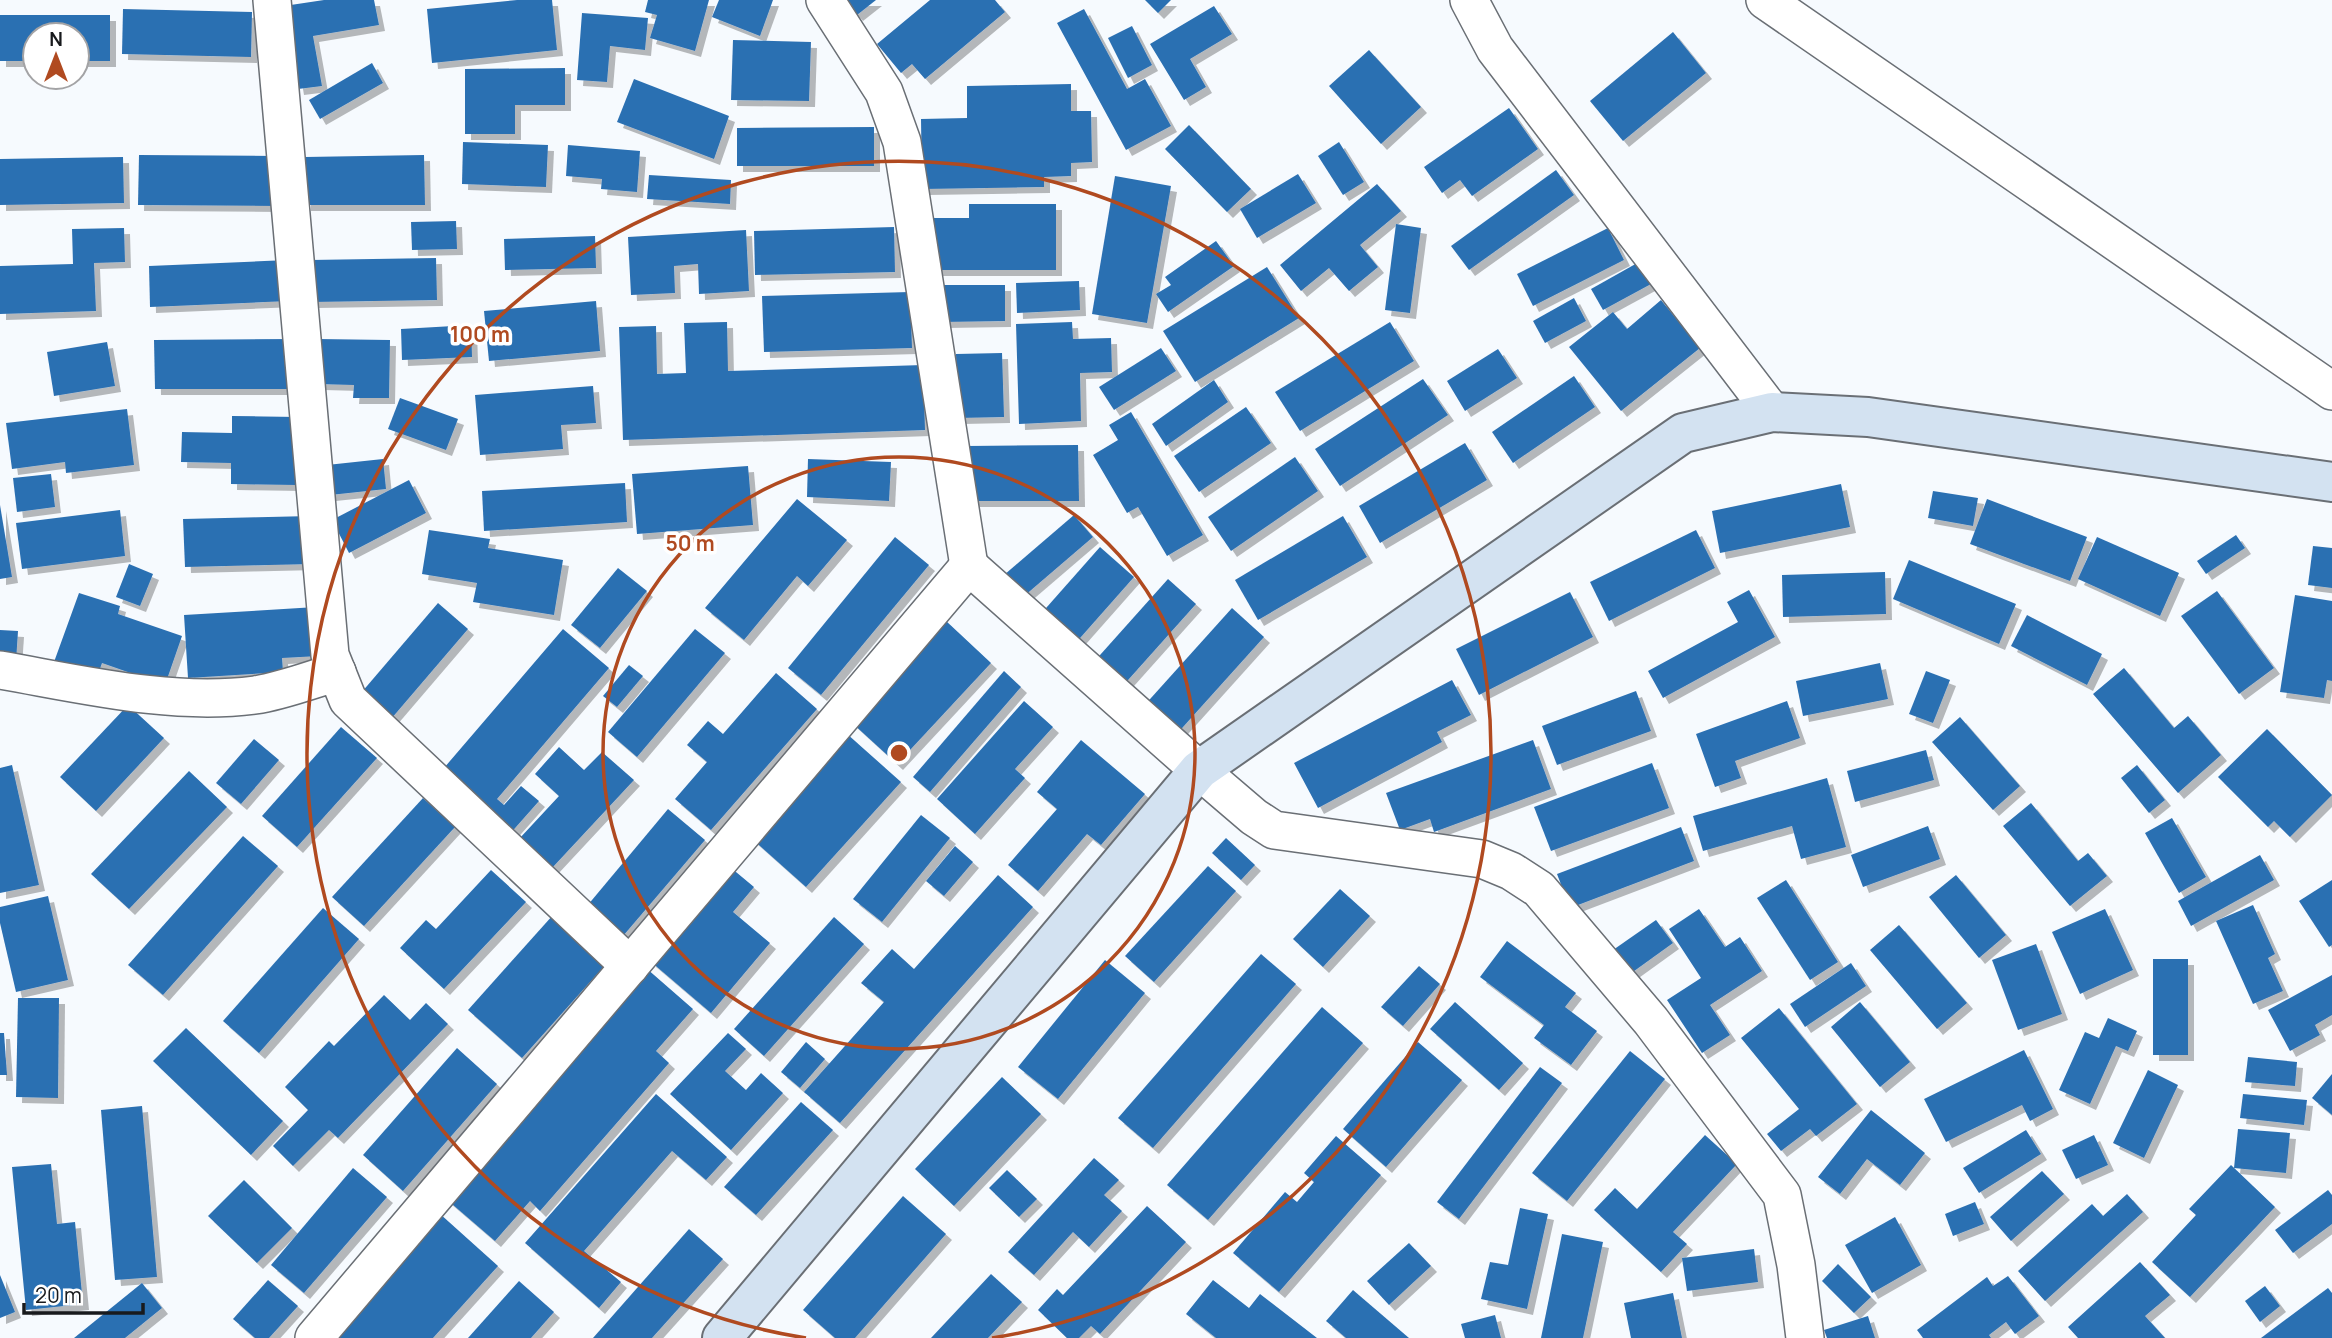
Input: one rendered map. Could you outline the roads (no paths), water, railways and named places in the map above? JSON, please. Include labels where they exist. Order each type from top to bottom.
[{"type":"street","points":[[272,0],[330,655],[348,700],[630,966]]},
{"type":"street","points":[[825,0],[884,92],[902,142],[969,566],[1199,770],[1254,817],[1274,830],[1482,859],[1511,871],[1539,890],[1651,1021],[1782,1195],[1796,1265],[1805,1338]]},
{"type":"street","points":[[1469,0],[1495,49],[1772,412]]},
{"type":"street","points":[[1765,0],[2332,391]]},
{"type":"street","points":[[722,1338],[1199,770],[1683,433],[1772,412],[1868,417],[2332,482]]},
{"type":"street","points":[[314,1338],[969,566]]},
{"type":"street","points":[[0,670],[107,688],[192,698],[256,695],[337,672]]}]
